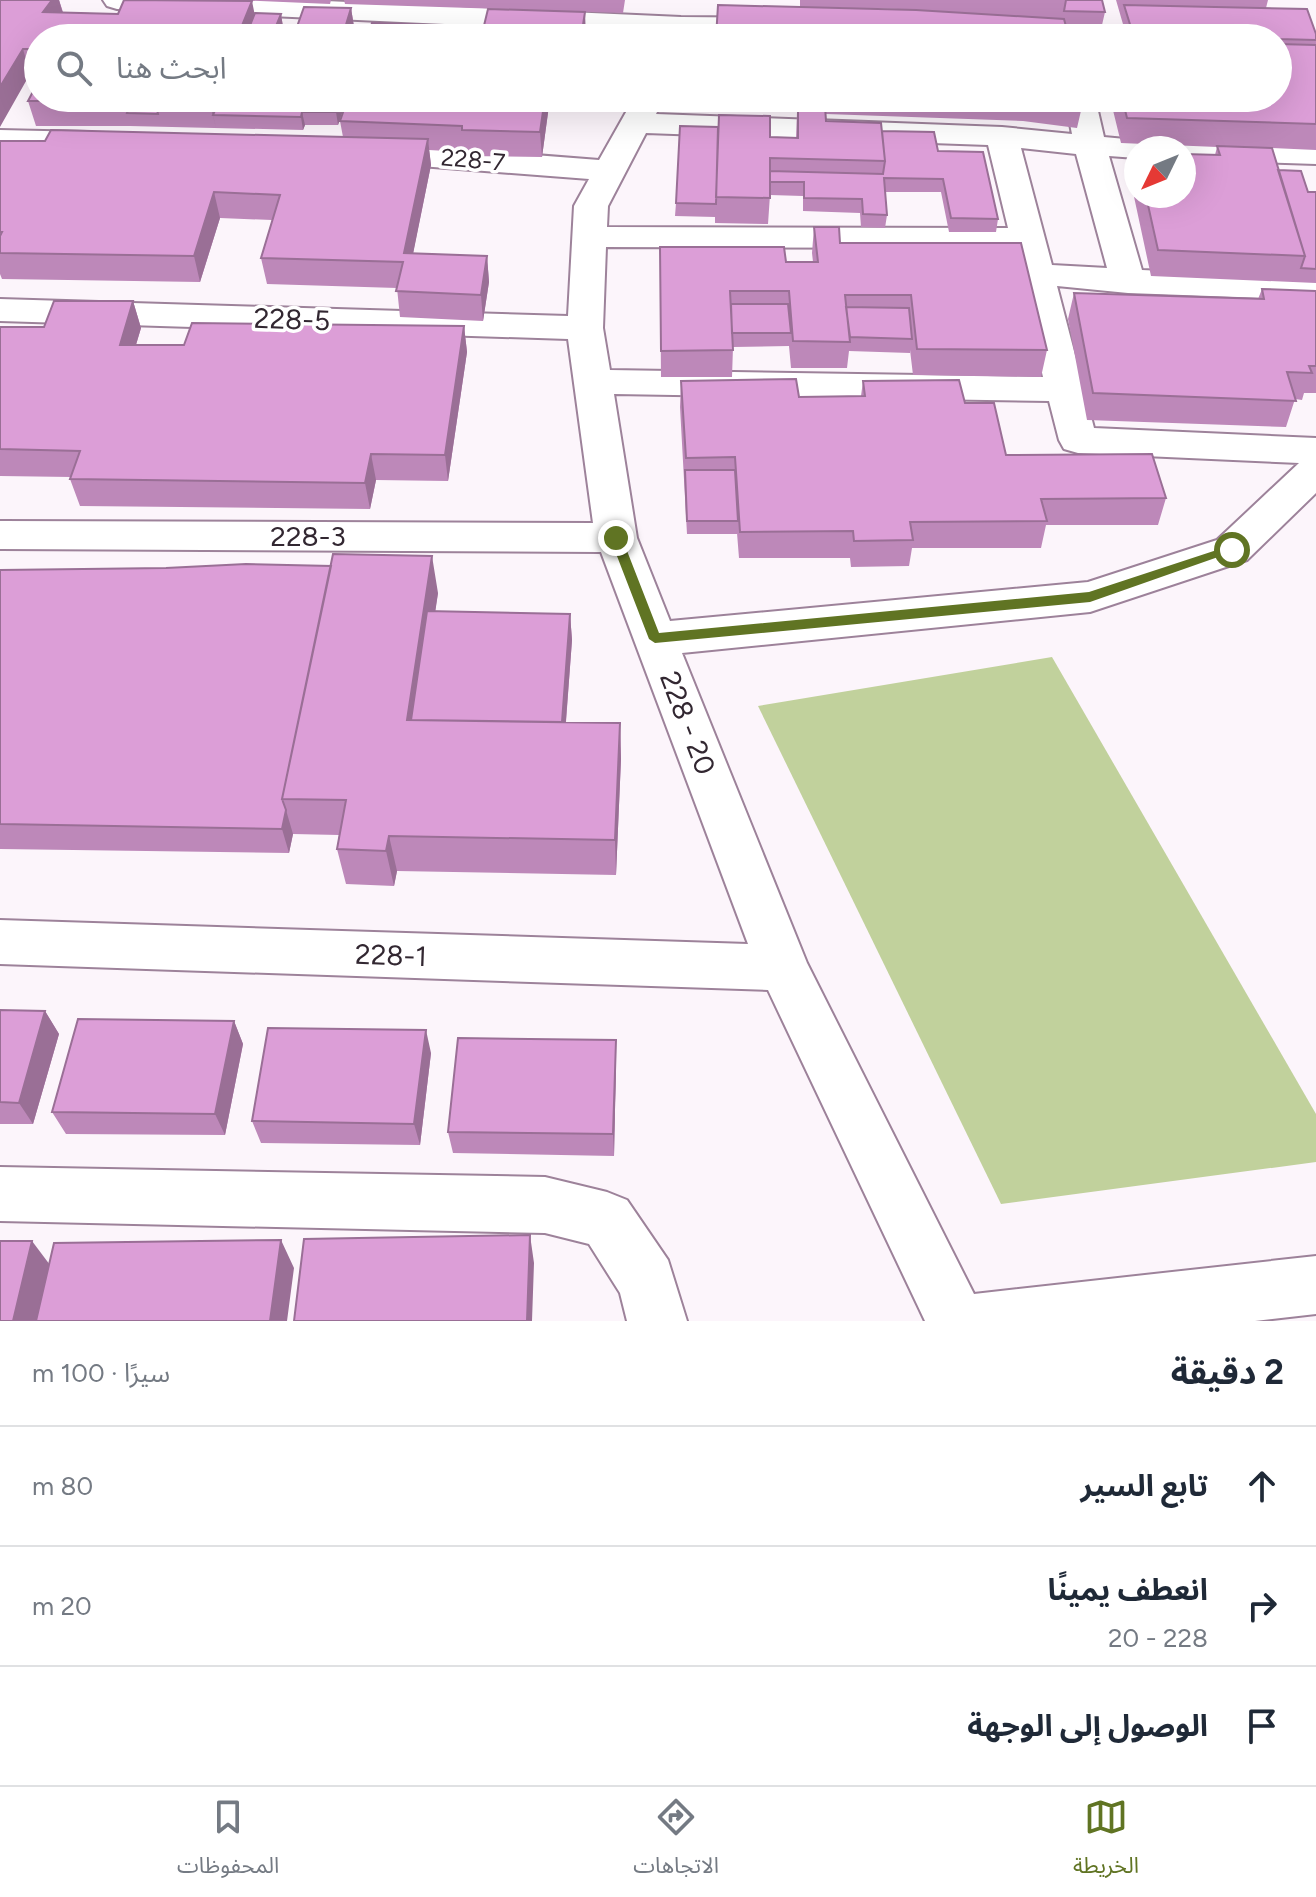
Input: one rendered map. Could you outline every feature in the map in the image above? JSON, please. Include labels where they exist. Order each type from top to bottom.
[{"type":"street","points":[[117,0],[743,24]]},
{"type":"street","name":"228 - 20","points":[[641,112],[591,206],[585,328],[616,538],[783,968],[956,1321]]},
{"type":"street","points":[[670,112],[1124,147]]},
{"type":"street","points":[[1083,112],[1128,282]]},
{"type":"street","points":[[1002,136],[1078,440],[1316,451]]},
{"type":"street","points":[[0,140],[110,143]]},
{"type":"street","name":"228-7","points":[[346,150],[610,171]]},
{"type":"street","points":[[1196,150],[1316,154]]},
{"type":"street","points":[[590,237],[1029,238]]},
{"type":"street","points":[[1038,275],[1128,282],[1316,289]]},
{"type":"street","name":"228-5","points":[[0,310],[585,328]]},
{"type":"street","points":[[593,382],[1066,389]]},
{"type":"street","points":[[655,639],[1090,597],[1232,550],[1316,470]]},
{"type":"street","name":"228-3","points":[[0,535],[616,538]]},
{"type":"street","name":"228-1","points":[[0,942],[783,968]]},
{"type":"street","points":[[0,1194],[545,1205],[607,1220],[647,1281],[657,1321]]},
{"type":"street","points":[[981,1321],[1316,1285]]},
{"type":"green space","points":[[1052,657],[1316,1114],[1316,1162],[1001,1204],[758,706]]},
{"type":"building","points":[[0,0],[52,0],[43,12],[118,14],[124,0],[252,1],[243,24],[24,24],[24,49],[0,87]]},
{"type":"building","points":[[1066,0],[1102,0],[1105,12],[1064,11]]},
{"type":"building","points":[[718,5],[916,10],[1064,19],[1065,24],[717,24]]},
{"type":"building","points":[[1124,5],[1307,9],[1316,40],[1292,39],[1292,24],[1130,24]]},
{"type":"building","points":[[304,7],[351,8],[346,24],[298,24]]},
{"type":"building","points":[[488,9],[585,12],[583,24],[484,24]]},
{"type":"building","points":[[255,13],[281,14],[277,24],[251,24]]},
{"type":"building","points":[[1292,44],[1316,45],[1316,124],[1127,118],[1126,112],[1292,112]]},
{"type":"building","points":[[158,112],[158,114],[127,113]]},
{"type":"building","points":[[214,112],[302,112],[301,117],[213,115]]},
{"type":"building","points":[[343,112],[543,112],[540,132],[340,121]]},
{"type":"building","points":[[798,112],[825,112],[826,121],[881,123],[885,161],[770,158],[770,198],[716,197],[719,115],[770,116],[770,137],[798,138]]},
{"type":"building","points":[[680,126],[718,127],[716,204],[676,203]]},
{"type":"building","points":[[51,130],[428,139],[404,253],[487,256],[481,295],[396,291],[403,262],[261,258],[280,195],[214,192],[194,256],[0,253],[0,141],[45,141]]},
{"type":"building","points":[[882,131],[934,132],[938,151],[983,152],[998,219],[951,218],[943,179],[884,178],[887,215],[863,214],[862,199],[804,198],[804,182],[770,182],[770,171],[883,174]]},
{"type":"building","points":[[1217,146],[1272,148],[1305,256],[1158,250],[1149,208],[1196,208],[1196,154],[1220,155]]},
{"type":"building","points":[[1278,170],[1301,171],[1308,192],[1316,192],[1316,269],[1301,268],[1305,256]]},
{"type":"building","points":[[814,227],[839,227],[840,243],[1021,243],[1047,350],[917,349],[911,295],[845,295],[850,342],[793,341],[789,291],[730,291],[733,350],[661,351],[660,247],[784,247],[786,262],[818,262]]},
{"type":"building","points":[[1262,289],[1316,291],[1316,366],[1309,366],[1312,373],[1287,372],[1296,401],[1093,393],[1074,293],[1264,299]]},
{"type":"building","points":[[54,301],[133,301],[120,345],[184,345],[192,323],[464,326],[445,455],[371,454],[365,483],[70,479],[80,451],[0,449],[0,327],[44,327]]},
{"type":"building","points":[[731,304],[788,304],[791,333],[732,333]]},
{"type":"building","points":[[846,307],[909,308],[912,339],[850,337]]},
{"type":"building","points":[[796,379],[799,397],[865,396],[863,381],[959,380],[965,403],[994,403],[1006,455],[1152,454],[1166,498],[1041,499],[1047,521],[910,522],[913,540],[854,541],[853,531],[740,532],[735,457],[686,458],[681,381]]},
{"type":"building","points":[[685,470],[735,470],[738,521],[687,521]]},
{"type":"building","points":[[333,554],[432,556],[407,720],[620,723],[615,840],[389,836],[386,851],[337,849],[346,800],[282,799]]},
{"type":"building","points":[[246,564],[331,566],[282,799],[286,810],[282,829],[0,824],[0,570]]},
{"type":"building","points":[[427,611],[570,614],[562,722],[411,720]]},
{"type":"building","points":[[0,1010],[45,1011],[19,1103],[0,1102]]},
{"type":"building","points":[[78,1019],[234,1021],[215,1114],[52,1112]]},
{"type":"building","points":[[268,1028],[426,1030],[414,1124],[252,1121]]},
{"type":"building","points":[[458,1038],[616,1040],[613,1134],[448,1132]]},
{"type":"building","points":[[530,1235],[527,1321],[294,1321],[304,1239]]},
{"type":"building","points":[[281,1240],[270,1321],[36,1321],[54,1243]]},
{"type":"building","points":[[0,1241],[32,1241],[13,1321],[0,1321]]},
{"type":"route","points":[[616,538],[655,639],[1090,597],[1232,550]]}]
